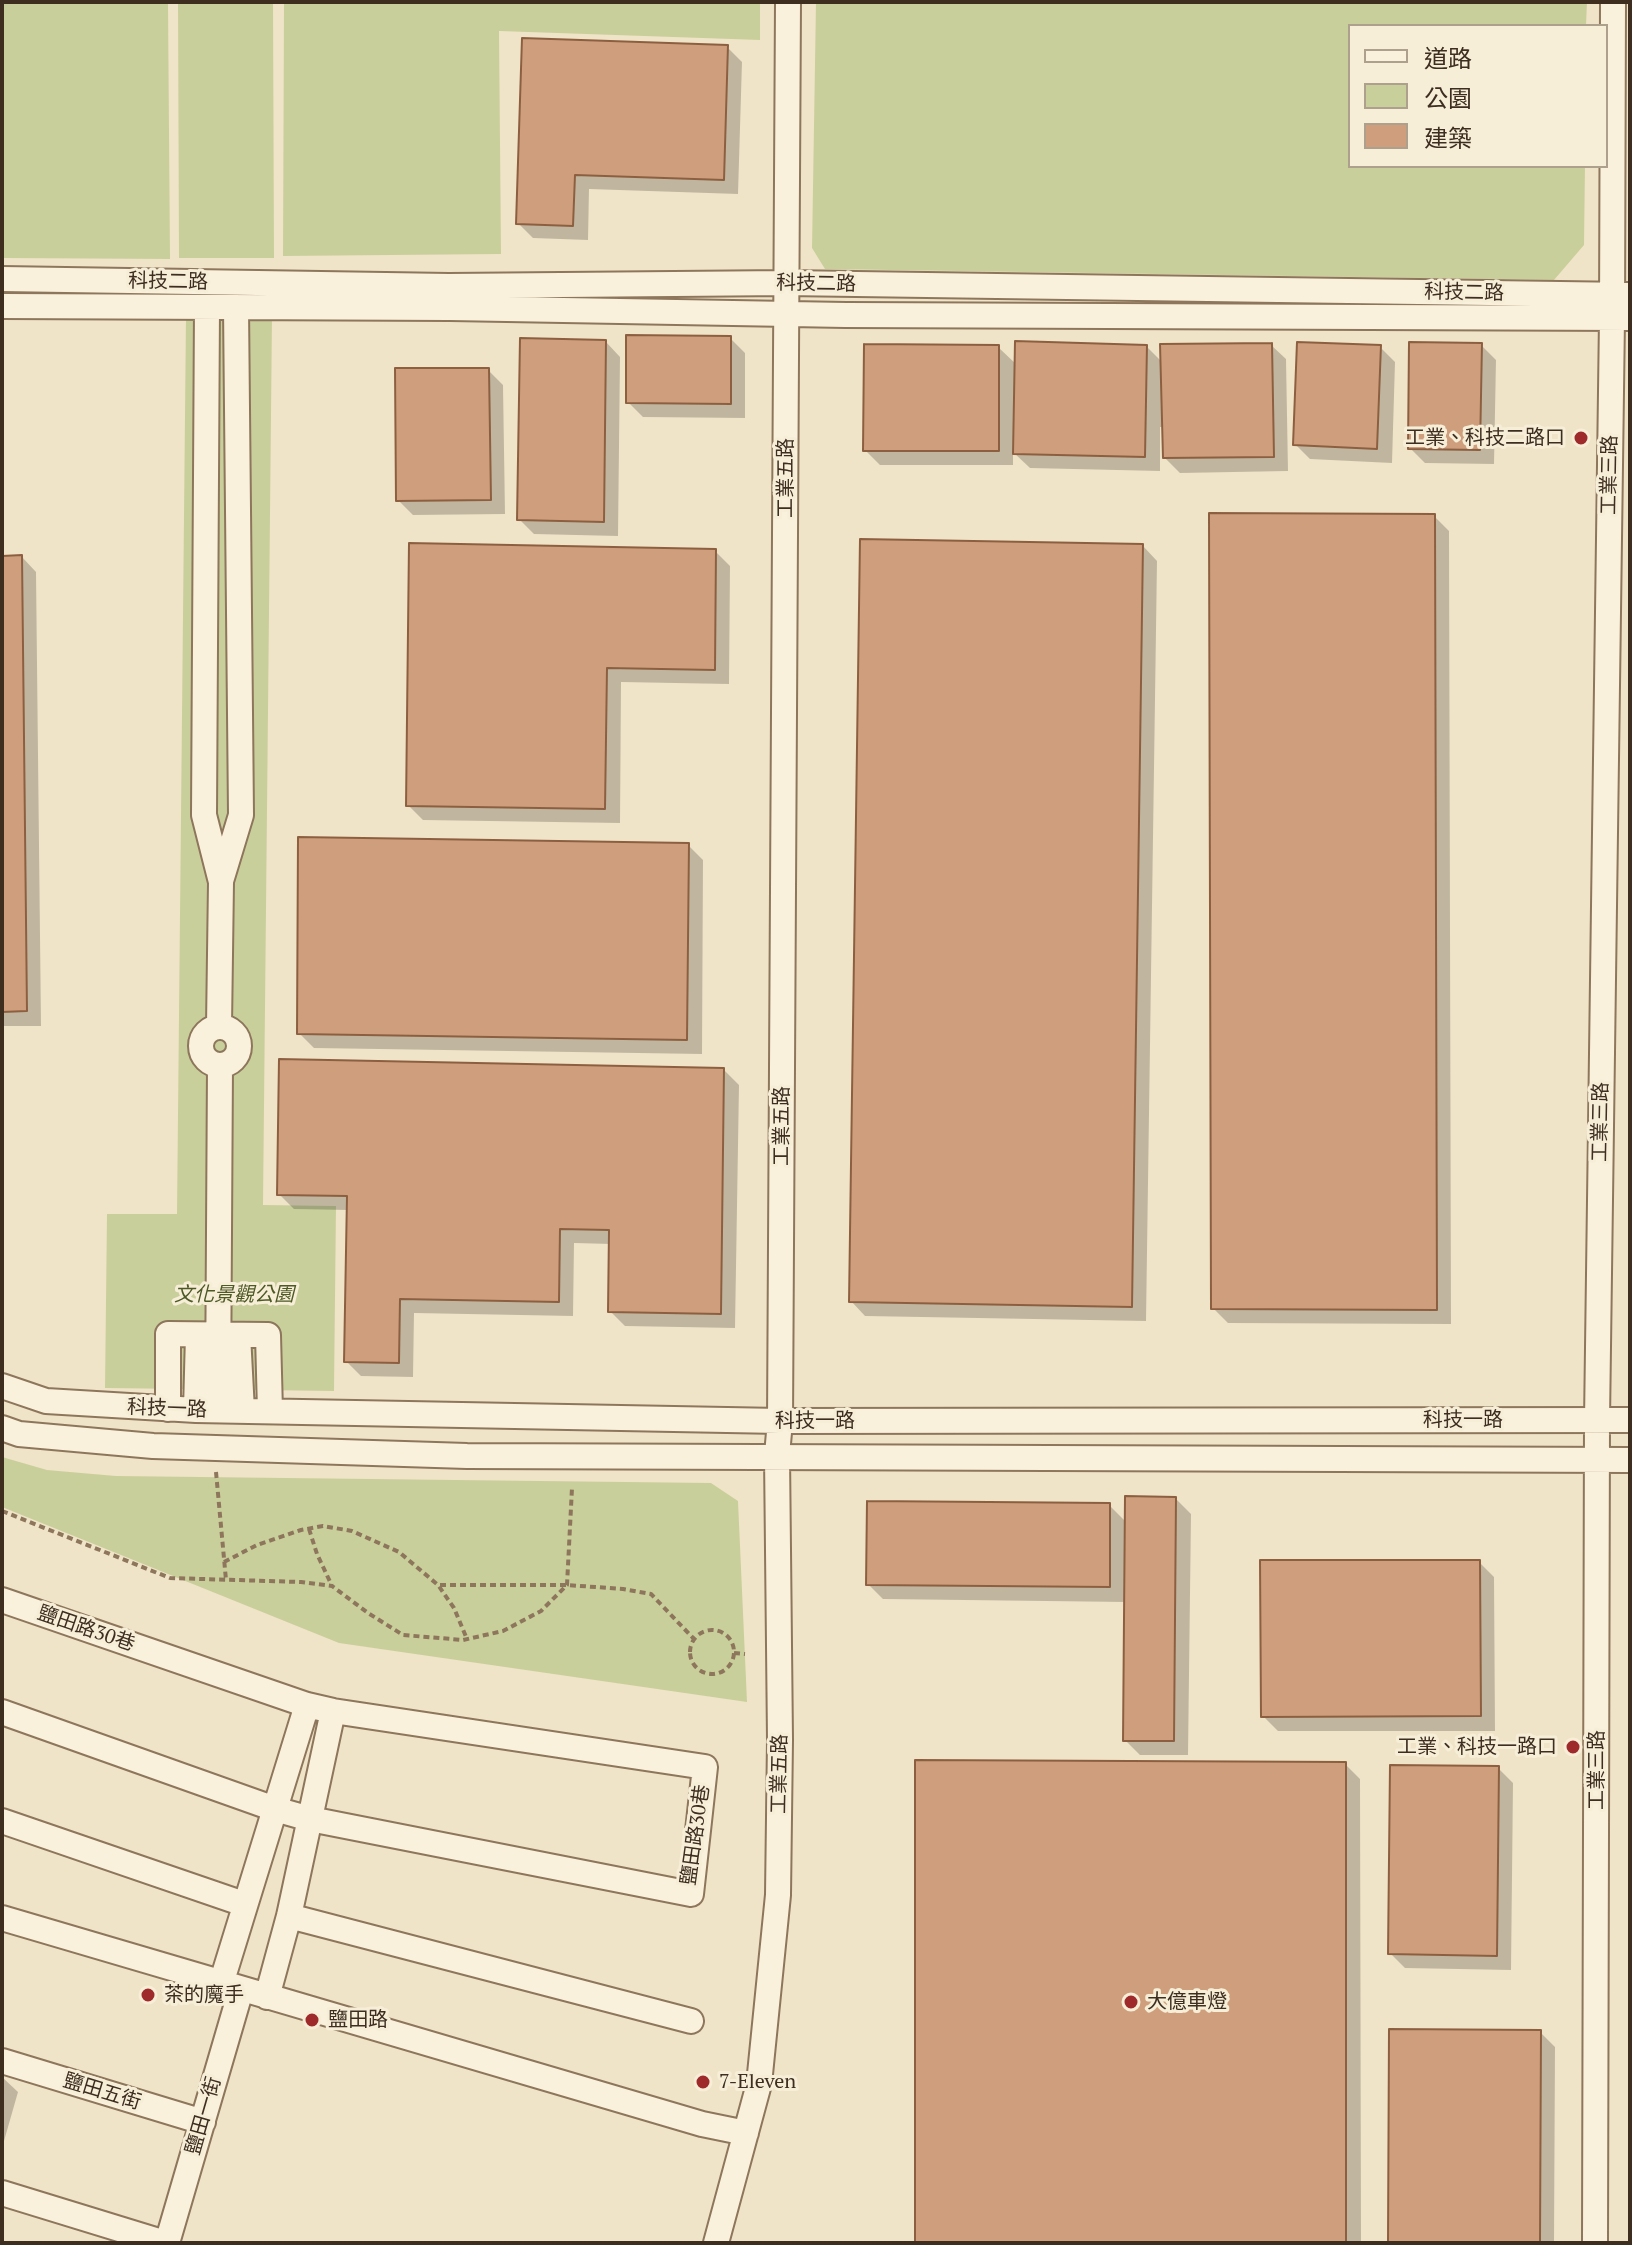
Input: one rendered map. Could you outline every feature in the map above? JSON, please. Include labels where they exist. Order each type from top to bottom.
[{"type":"street","name":"工業五路","points":[[716,2243],[759,2084],[778,1895],[777,1455],[780,1421],[788,2]]},
{"type":"street","name":"工業三路","points":[[1595,2243],[1597,1420],[1621,306],[1613,2]]},
{"type":"street","name":"科技二路","points":[[2,279],[449,286],[786,283],[1621,306]]},
{"type":"street","name":"科技二路","points":[[2,306],[465,308],[786,314],[1621,306]]},
{"type":"street","points":[[207,307],[204,815],[221,882],[219,1026],[207,1031],[201,1049],[208,1061],[220,1066],[218,1397]]},
{"type":"street","points":[[221,882],[241,815],[236,307]]},
{"type":"street","points":[[168,1409],[168,1334],[268,1335],[270,1411]]},
{"type":"street","points":[[196,1410],[218,1335]]},
{"type":"street","points":[[218,1335],[242,1411]]},
{"type":"street","name":"科技一路","points":[[2,1386],[46,1401],[242,1411],[780,1421],[1630,1420]]},
{"type":"street","name":"科技一路","points":[[2,1428],[19,1434],[153,1446],[467,1456],[1630,1460]]},
{"type":"street","name":"鹽田路30巷","points":[[2,1600],[307,1705],[705,1767],[691,1894],[310,1819],[2,1712]]},
{"type":"street","points":[[231,1987],[244,1904],[307,1705]]},
{"type":"street","points":[[267,1997],[289,1916],[333,1711]]},
{"type":"street","points":[[2,1821],[244,1904]]},
{"type":"street","points":[[289,1916],[691,2021]]},
{"type":"street","points":[[2,1918],[702,2124],[746,2133]]},
{"type":"street","name":"鹽田一街","points":[[166,2243],[203,2122],[231,1987]]},
{"type":"street","name":"鹽田五街","points":[[2,2061],[203,2122]]},
{"type":"street","points":[[2,2193],[166,2243]]},
{"type":"path","points":[[216,1472],[226,1580]]},
{"type":"path","points":[[309,1528],[332,1586],[368,1613],[403,1635],[467,1639],[503,1631],[541,1611],[567,1585],[572,1488]]},
{"type":"path","points":[[2,1511],[170,1578],[301,1582],[332,1586]]},
{"type":"path","points":[[224,1562],[257,1545],[309,1528],[323,1526],[352,1531],[399,1552],[438,1585],[454,1608],[467,1639]]},
{"type":"path","points":[[438,1585],[567,1585],[651,1594],[694,1639]]},
{"type":"path","points":[[705,1631],[719,1632],[730,1640],[734,1653],[732,1660],[722,1672],[708,1674],[695,1667],[689,1653],[694,1639],[705,1631]]},
{"type":"path","points":[[734,1653],[745,1654]]},
{"type":"green space","points":[[2,2],[168,2],[170,259],[2,258]]},
{"type":"green space","points":[[178,2],[273,2],[274,258],[179,258]]},
{"type":"green space","points":[[284,2],[760,2],[760,40],[499,31],[501,254],[283,256]]},
{"type":"green space","points":[[816,2],[1587,2],[1586,24],[1348,24],[1348,168],[1585,168],[1584,245],[1554,280],[825,269],[812,248]]},
{"type":"green space","name":"文化景觀公園","points":[[186,315],[272,317],[263,1205],[336,1206],[334,1391],[105,1388],[107,1214],[177,1214]]},
{"type":"green space","points":[[2,1457],[47,1470],[116,1476],[711,1483],[738,1501],[747,1702],[339,1643],[2,1507]]},
{"type":"building","points":[[522,38],[728,45],[724,180],[575,175],[573,226],[516,224]]},
{"type":"building","points":[[626,335],[731,336],[731,404],[626,403]]},
{"type":"building","points":[[520,338],[606,340],[604,522],[517,520]]},
{"type":"building","points":[[1015,341],[1147,345],[1145,457],[1013,454]]},
{"type":"building","points":[[1297,342],[1381,345],[1377,449],[1293,445]]},
{"type":"building","points":[[1409,342],[1482,343],[1480,450],[1408,449]]},
{"type":"building","points":[[1272,343],[1274,457],[1163,458],[1160,344]]},
{"type":"building","points":[[864,344],[999,345],[999,451],[863,451]]},
{"type":"building","points":[[395,368],[489,368],[491,500],[396,501]]},
{"type":"building","points":[[1209,513],[1435,514],[1437,1310],[1211,1309]]},
{"type":"building","points":[[860,539],[1143,544],[1132,1307],[849,1302]]},
{"type":"building","points":[[409,543],[716,549],[715,670],[607,668],[605,809],[406,806]]},
{"type":"building","points":[[22,555],[27,1011],[2,1012],[2,556]]},
{"type":"building","points":[[298,837],[689,843],[687,1040],[297,1034]]},
{"type":"building","points":[[279,1059],[724,1068],[721,1314],[608,1312],[609,1230],[560,1229],[559,1302],[400,1299],[399,1363],[344,1362],[347,1196],[277,1195]]},
{"type":"building","points":[[1125,1496],[1176,1497],[1174,1741],[1123,1741]]},
{"type":"building","points":[[867,1501],[1110,1503],[1110,1587],[866,1585]]},
{"type":"building","points":[[1260,1560],[1480,1560],[1481,1716],[1261,1717]]},
{"type":"building","name":"大億車燈","points":[[915,1760],[1346,1762],[1346,2243],[915,2243]]},
{"type":"building","points":[[1390,1765],[1499,1766],[1497,1956],[1388,1954]]},
{"type":"building","points":[[1389,2029],[1541,2030],[1540,2243],[1388,2243]]},
{"type":"place","name":"工業、科技二路口","points":[[1581,438]]},
{"type":"place","name":"工業、科技一路口","points":[[1573,1747]]},
{"type":"place","name":"茶的魔手","points":[[148,1995]]},
{"type":"place","name":"大億車燈","points":[[1131,2002]]},
{"type":"place","name":"鹽田路","points":[[312,2020]]},
{"type":"place","name":"7-Eleven","points":[[703,2082]]}]
